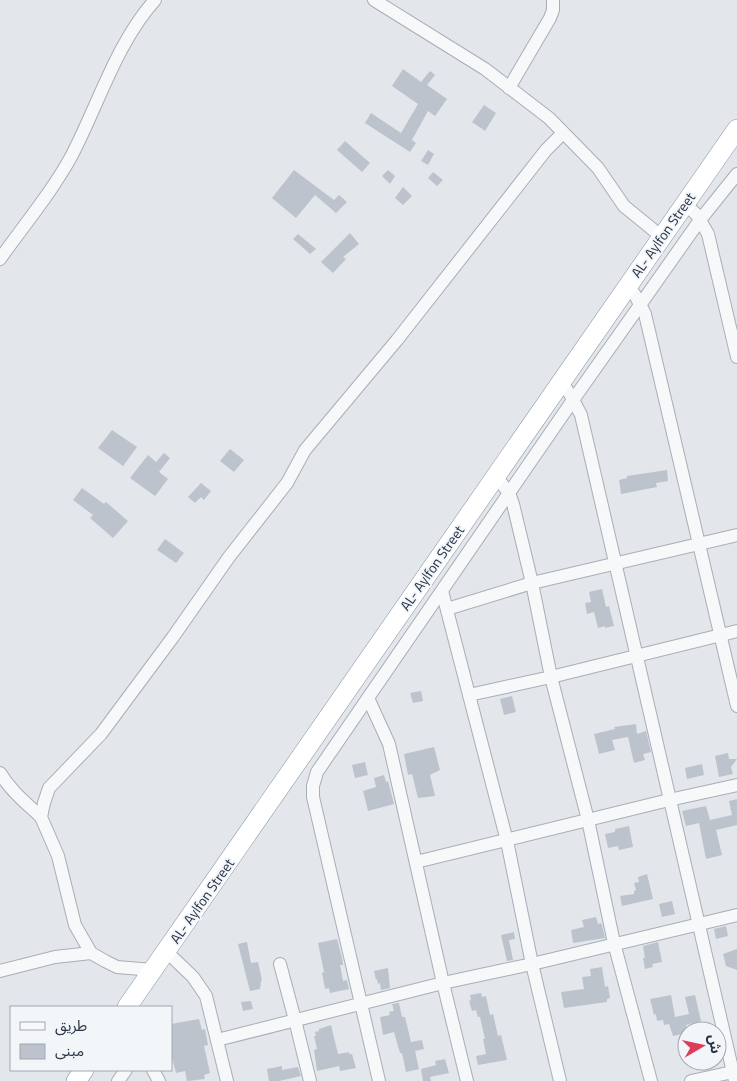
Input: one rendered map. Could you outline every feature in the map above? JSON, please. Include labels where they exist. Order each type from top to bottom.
[{"type":"highway","name":"AL- Aylfon Street","points":[[128,1006],[737,129]]},
{"type":"street","points":[[0,259],[71,156],[127,41],[147,9],[155,0]]},
{"type":"street","points":[[374,0],[485,69],[549,118],[598,168],[624,206],[662,237]]},
{"type":"street","points":[[509,88],[550,18],[553,10],[553,0]]},
{"type":"street","points":[[41,817],[49,788],[113,720],[229,557],[287,483],[305,450],[397,340],[546,150],[563,133]]},
{"type":"street","points":[[379,1081],[312,791],[317,772],[573,400],[700,220],[737,174]]},
{"type":"street","points":[[684,204],[697,215],[708,234],[737,357]]},
{"type":"street","points":[[628,286],[641,304],[645,314],[737,706]]},
{"type":"street","points":[[561,382],[580,415],[735,1075],[691,1081]]},
{"type":"street","points":[[496,476],[509,493],[513,504],[532,583],[550,677],[588,820],[614,943],[651,1081]]},
{"type":"street","points":[[447,609],[532,583],[737,535]]},
{"type":"street","points":[[442,591],[507,840],[532,964],[560,1081]]},
{"type":"street","points":[[469,695],[737,631]]},
{"type":"street","points":[[368,698],[389,744],[467,1081]]},
{"type":"street","points":[[0,774],[21,799],[41,817],[58,856],[75,925],[91,953],[117,967],[153,970]]},
{"type":"street","points":[[416,862],[737,785]]},
{"type":"street","points":[[217,1040],[443,983],[532,964],[737,915]]},
{"type":"street","points":[[167,952],[193,977],[202,989],[208,1002],[227,1081]]},
{"type":"street","points":[[0,971],[55,956],[91,953]]},
{"type":"street","points":[[280,964],[296,1020],[310,1081]]},
{"type":"building","points":[[403,69],[421,82],[430,71],[435,75],[427,85],[447,99],[435,116],[428,111],[412,140],[416,143],[410,152],[365,123],[371,113],[401,133],[418,104],[392,86]]},
{"type":"building","points":[[484,105],[496,113],[485,131],[472,122]]},
{"type":"building","points":[[345,141],[370,163],[362,172],[337,150]]},
{"type":"building","points":[[428,150],[434,154],[428,165],[421,161]]},
{"type":"building","points":[[294,170],[334,200],[339,195],[347,202],[336,213],[315,195],[296,218],[272,198]]},
{"type":"building","points":[[388,170],[395,176],[390,184],[382,176]]},
{"type":"building","points":[[433,172],[443,180],[437,186],[428,178]]},
{"type":"building","points":[[403,187],[412,196],[403,205],[395,198]]},
{"type":"building","points":[[350,233],[359,244],[343,257],[346,259],[333,273],[321,262]]},
{"type":"building","points":[[298,234],[316,249],[310,254],[293,239]]},
{"type":"building","points":[[112,430],[137,447],[123,466],[98,448]]},
{"type":"building","points":[[230,449],[244,460],[234,472],[220,461]]},
{"type":"building","points":[[164,453],[170,458],[159,472],[168,479],[155,496],[130,478],[148,455],[156,462]]},
{"type":"building","points":[[667,470],[668,481],[656,483],[657,487],[621,494],[619,480],[627,478],[627,476]]},
{"type":"building","points":[[201,483],[211,491],[204,500],[201,497],[195,503],[188,497]]},
{"type":"building","points":[[82,488],[104,504],[106,502],[128,521],[113,538],[90,518],[93,515],[73,500]]},
{"type":"building","points":[[165,539],[184,553],[176,563],[157,550]]},
{"type":"building","points":[[602,589],[606,607],[609,606],[614,626],[598,628],[594,612],[587,614],[585,603],[591,602],[589,592]]},
{"type":"building","points":[[421,691],[423,701],[413,703],[410,693]]},
{"type":"building","points":[[512,696],[516,712],[504,715],[500,699]]},
{"type":"building","points":[[636,724],[637,734],[646,731],[651,752],[643,754],[645,760],[634,763],[628,737],[612,740],[615,750],[599,754],[594,734],[615,729],[614,727]]},
{"type":"building","points":[[434,747],[440,770],[430,775],[435,796],[418,798],[412,774],[408,775],[404,754]]},
{"type":"building","points":[[728,753],[729,759],[737,759],[731,767],[733,774],[719,777],[715,756]]},
{"type":"building","points":[[365,762],[368,775],[355,778],[352,765]]},
{"type":"building","points":[[702,764],[704,775],[687,779],[685,768]]},
{"type":"building","points":[[384,775],[386,782],[388,781],[394,804],[368,811],[363,791],[376,787],[374,778]]},
{"type":"building","points":[[737,799],[737,825],[716,830],[722,855],[706,859],[699,823],[686,826],[682,811],[706,806],[710,820],[732,815],[729,801]]},
{"type":"building","points":[[629,826],[633,847],[619,850],[618,846],[608,848],[605,834],[615,832],[615,829]]},
{"type":"building","points":[[647,874],[653,899],[622,906],[620,896],[634,894],[636,890],[634,883],[639,882],[638,877]]},
{"type":"building","points":[[672,901],[675,914],[662,917],[659,904]]},
{"type":"building","points":[[596,917],[598,924],[601,923],[602,925],[605,938],[573,943],[571,930],[584,927],[582,920]]},
{"type":"building","points":[[726,926],[728,936],[716,939],[714,929]]},
{"type":"building","points":[[514,932],[515,939],[509,940],[513,960],[507,961],[501,935]]},
{"type":"building","points":[[337,939],[343,965],[340,965],[343,981],[347,980],[349,989],[330,993],[329,988],[325,989],[322,973],[324,972],[318,943]]},
{"type":"building","points":[[247,942],[251,963],[258,962],[262,980],[260,989],[250,991],[238,944]]},
{"type":"building","points":[[658,942],[662,962],[652,964],[653,967],[645,969],[643,946]]},
{"type":"building","points":[[737,949],[737,970],[726,966],[723,954]]},
{"type":"building","points":[[602,967],[605,987],[608,986],[610,998],[607,999],[607,1002],[564,1008],[561,992],[584,989],[582,977],[591,976],[590,969]]},
{"type":"building","points":[[388,968],[390,988],[381,990],[374,971]]},
{"type":"building","points":[[481,993],[482,997],[486,996],[490,1015],[493,1014],[498,1036],[501,1035],[507,1060],[478,1065],[476,1056],[486,1054],[483,1039],[485,1039],[480,1017],[478,1017],[476,1010],[472,1011],[469,1001],[471,1000],[470,995]]},
{"type":"building","points":[[671,995],[675,1017],[689,1014],[685,997],[695,995],[701,1021],[677,1021],[677,1035],[673,1036],[669,1024],[664,1025],[663,1020],[657,1021],[650,999]]},
{"type":"building","points":[[251,1001],[253,1009],[243,1011],[241,1002]]},
{"type":"building","points":[[399,1003],[402,1017],[405,1017],[411,1042],[422,1040],[424,1049],[415,1051],[419,1069],[406,1072],[402,1053],[400,1053],[394,1032],[383,1035],[380,1017],[390,1015],[389,1012],[394,1011],[392,1004]]},
{"type":"building","points":[[199,1019],[202,1030],[205,1029],[208,1045],[204,1046],[210,1073],[204,1075],[205,1079],[187,1081],[185,1071],[176,1073],[172,1058],[172,1024]]},
{"type":"building","points":[[331,1025],[338,1054],[349,1052],[349,1054],[352,1054],[356,1068],[340,1071],[339,1066],[317,1071],[314,1050],[317,1049],[315,1032]]},
{"type":"building","points":[[445,1059],[449,1073],[430,1077],[431,1081],[423,1081],[421,1069],[436,1065],[435,1061]]},
{"type":"building","points":[[282,1066],[282,1070],[298,1067],[301,1076],[279,1081],[269,1081],[267,1069]]}]
